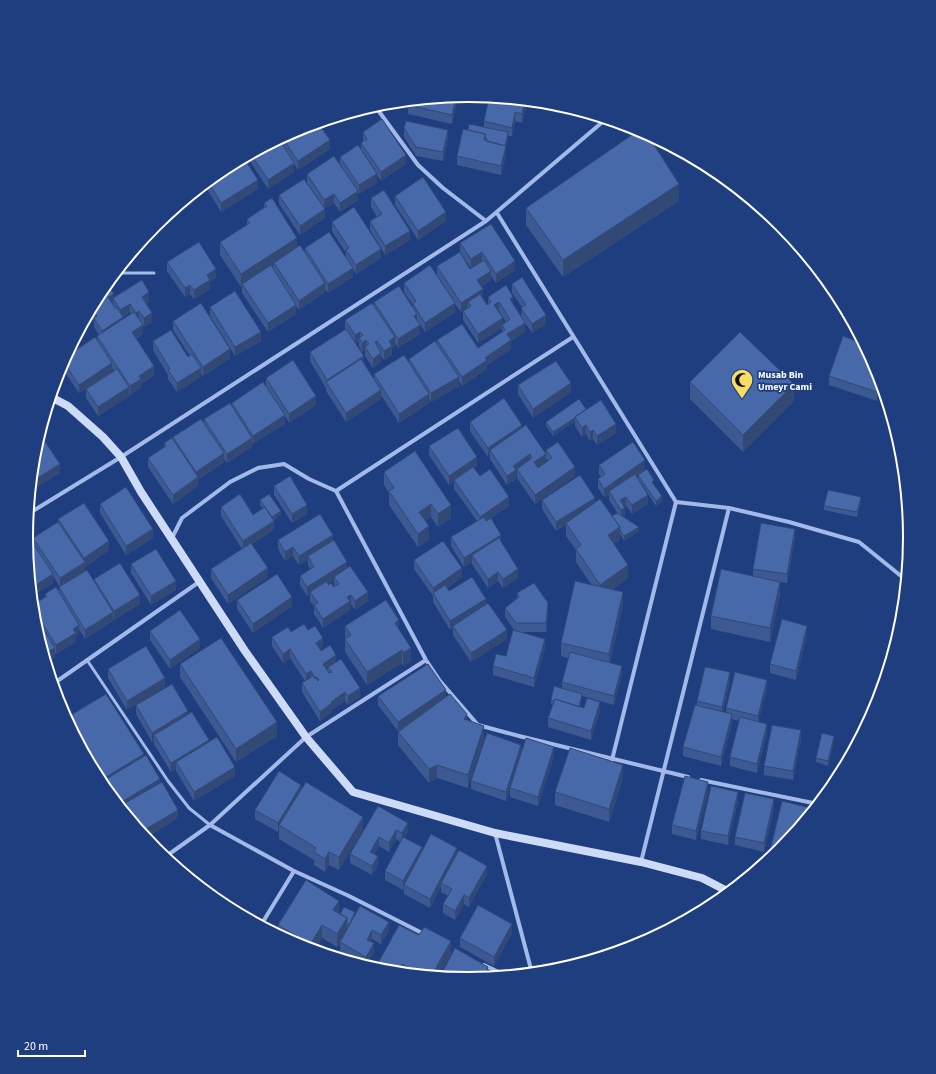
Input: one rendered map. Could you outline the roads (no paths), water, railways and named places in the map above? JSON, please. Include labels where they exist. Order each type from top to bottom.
[{"type":"street","points":[[378,111],[418,165],[443,188],[486,222]]},
{"type":"street","points":[[34,510],[120,458],[486,222],[601,123]]},
{"type":"street","points":[[497,213],[676,502],[612,760]]},
{"type":"street","points":[[336,492],[573,337]]},
{"type":"street","points":[[55,399],[68,406],[103,437],[120,458],[171,539],[245,651],[306,737],[353,792],[494,833],[641,862],[702,878],[723,889]]},
{"type":"street","points":[[171,539],[182,518],[230,482],[258,468],[284,464],[336,492],[426,660],[440,681],[478,725],[612,760],[812,803]]},
{"type":"street","points":[[676,502],[729,508],[789,522],[859,542],[901,576]]},
{"type":"street","points":[[641,862],[729,508]]},
{"type":"street","points":[[57,681],[199,582]]},
{"type":"street","points":[[170,854],[210,825],[306,737],[426,660]]},
{"type":"street","points":[[210,825],[294,871],[349,896],[431,938]]},
{"type":"street","points":[[494,833],[530,967]]},
{"type":"street","points":[[264,921],[294,871]]},
{"type":"street","points":[[478,962],[493,971]]},
{"type":"lane","points":[[122,273],[154,273]]},
{"type":"lane","points":[[87,660],[168,781],[189,808],[210,825]]},
{"type":"place","name":"Musab Bin Umeyr Cami","points":[[742,400]]}]
